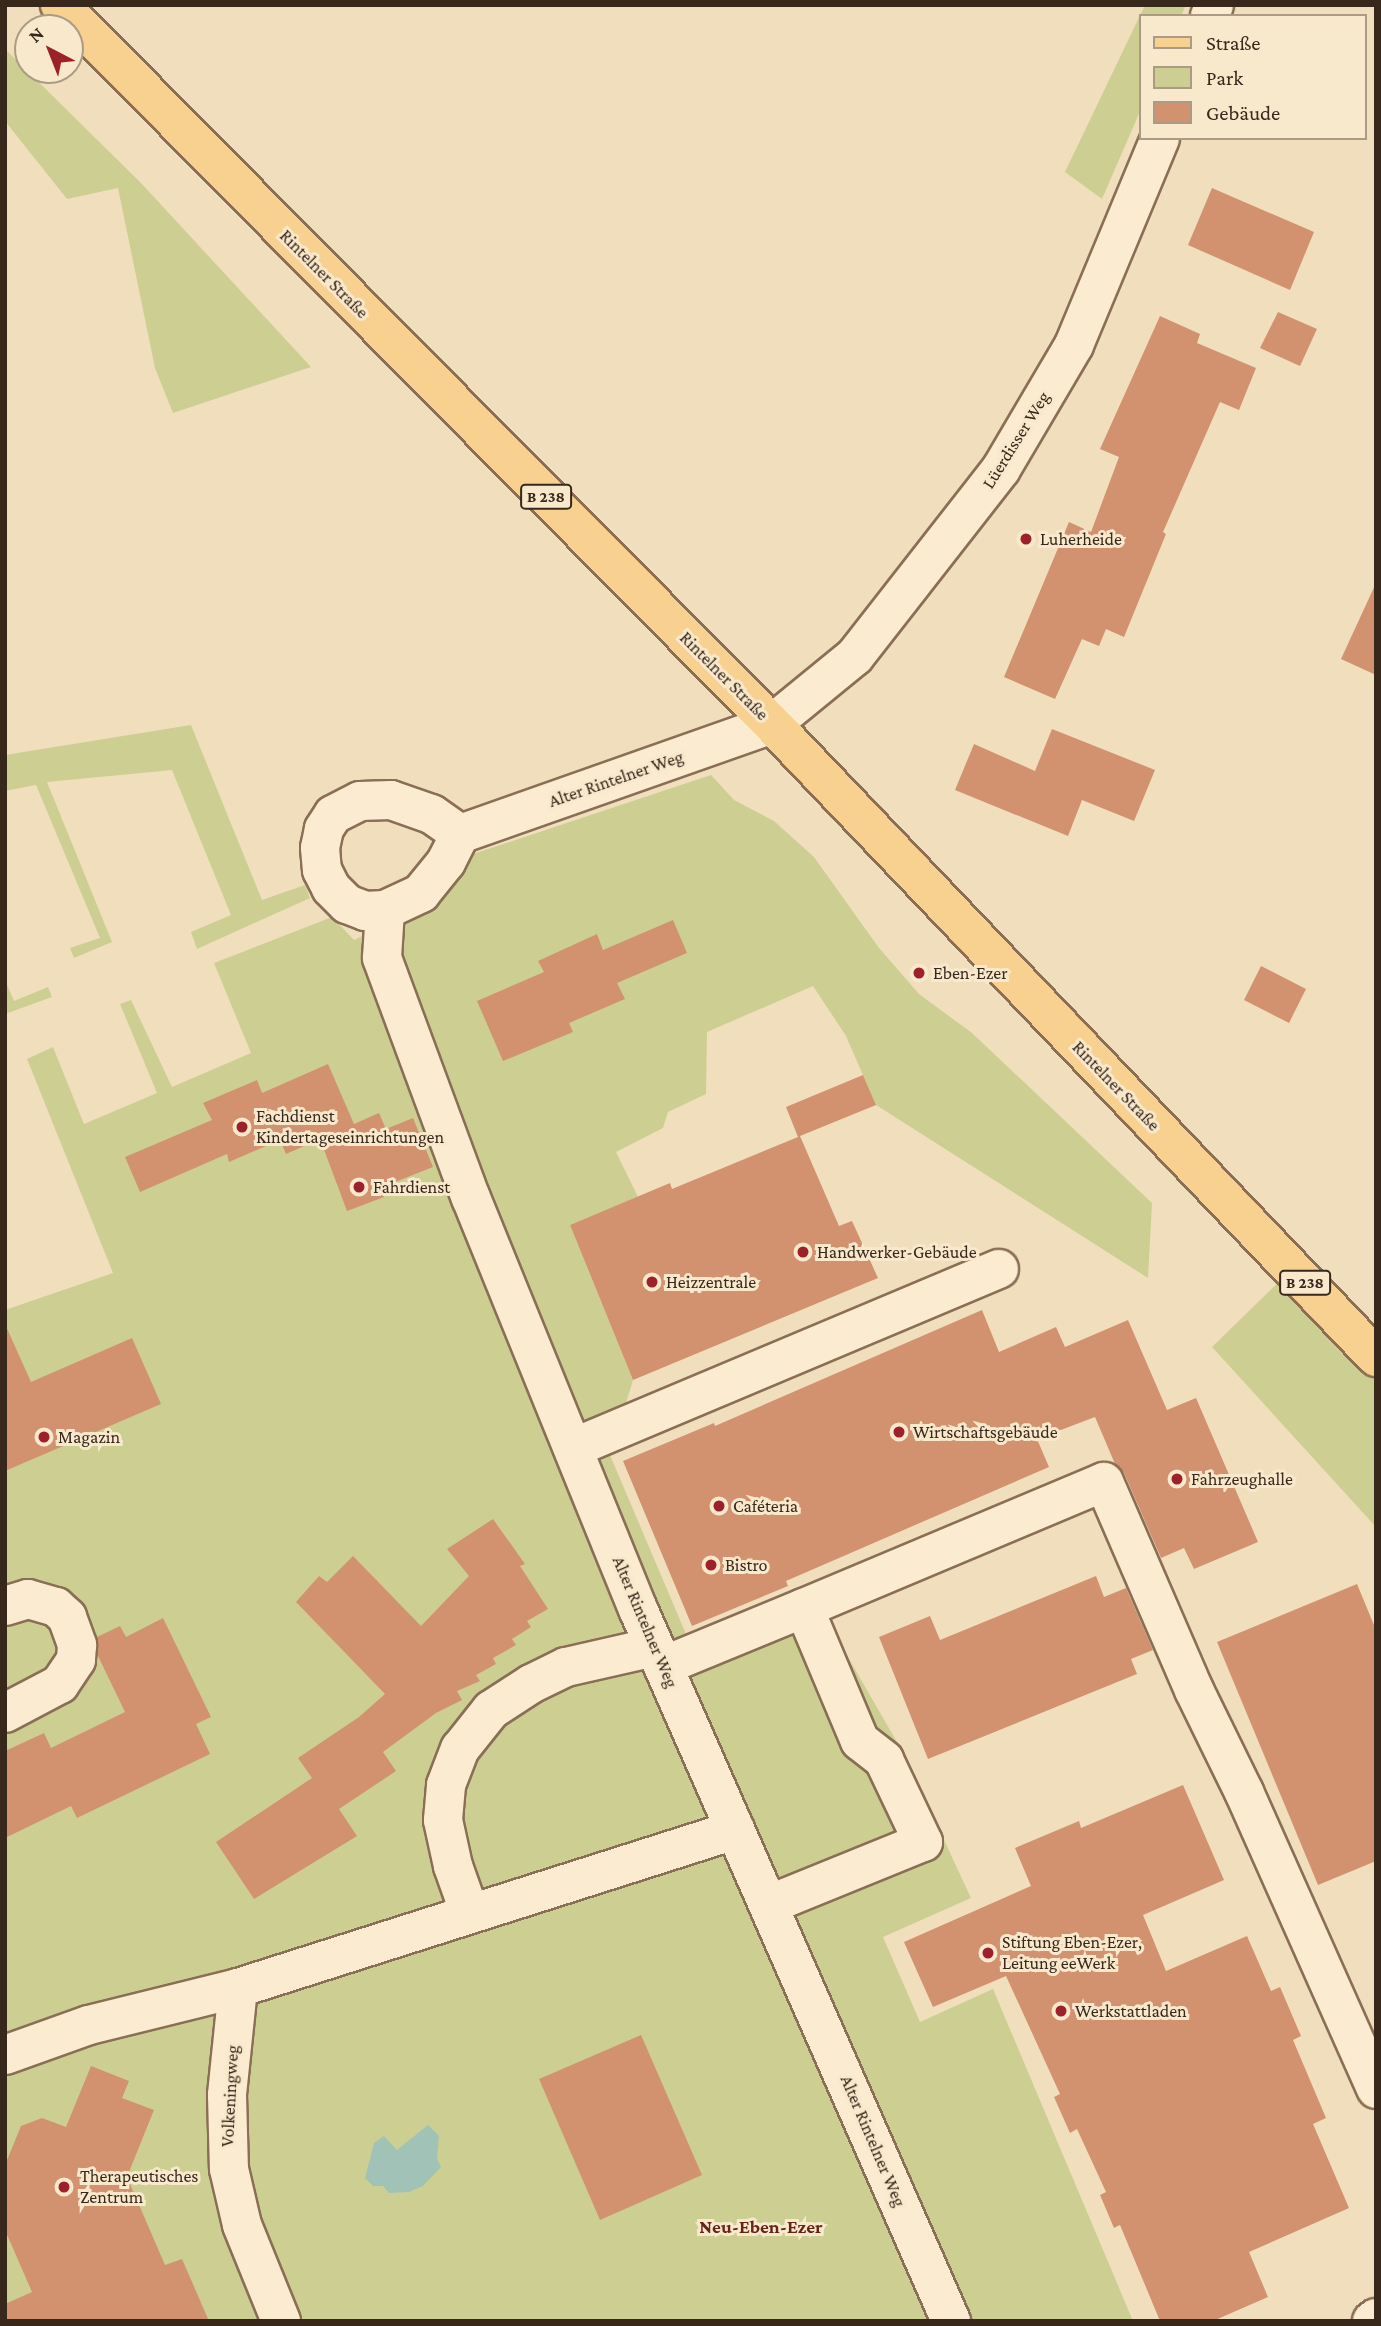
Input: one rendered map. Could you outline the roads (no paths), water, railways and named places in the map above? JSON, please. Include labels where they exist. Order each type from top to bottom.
[{"type":"main road","name":"Rintelner Straße","points":[[60,5],[772,724],[1376,1357]]},
{"type":"street","name":"Lüerdisser Weg","points":[[772,724],[855,656],[1001,469],[1074,345],[1159,140]]},
{"type":"street","name":"Alter Rintelner Weg","points":[[460,834],[772,724]]},
{"type":"street","points":[[391,800],[421,810],[460,834],[446,862],[421,893],[385,910],[365,911],[347,904],[331,888],[322,870],[320,848],[324,829],[333,815],[360,801],[391,800]]},
{"type":"street","name":"Alter Rintelner Weg","points":[[385,910],[382,958],[471,1198],[659,1657],[951,2321]]},
{"type":"street","points":[[573,1448],[999,1269]]},
{"type":"street","points":[[470,1914],[453,1866],[443,1820],[446,1785],[460,1749],[491,1710],[531,1684],[566,1667],[659,1657],[804,1608],[1104,1482],[1194,1690],[1244,1792],[1376,2089]]},
{"type":"street","points":[[5,1606],[28,1599],[56,1607],[67,1617],[78,1645],[70,1673],[60,1684],[5,1713]]},
{"type":"street","points":[[768,1905],[923,1842],[884,1760],[860,1741],[804,1608]]},
{"type":"street","points":[[5,2055],[89,2025],[238,1988],[735,1830]]},
{"type":"street","name":"Volkeningweg","points":[[238,1988],[228,2095],[229,2169],[242,2225],[281,2321]]},
{"type":"water","points":[[428,2125],[439,2136],[437,2159],[441,2167],[423,2186],[409,2192],[389,2193],[383,2186],[373,2186],[365,2178],[374,2143],[384,2136],[397,2150]]},
{"type":"place","name":"Luherheide","points":[[1026,539]]},
{"type":"place","name":"Eben-Ezer","points":[[919,973]]},
{"type":"place","name":"Fachdienst Kindertageseinrichtungen","points":[[242,1127]]},
{"type":"place","name":"Fahrdienst","points":[[359,1187]]},
{"type":"place","name":"Handwerker-Gebäude","points":[[803,1252]]},
{"type":"place","name":"Heizzentrale","points":[[652,1282]]},
{"type":"place","name":"Wirtschaftsgebäude","points":[[899,1432]]},
{"type":"place","name":"Magazin","points":[[44,1437]]},
{"type":"place","name":"Fahrzeughalle","points":[[1177,1479]]},
{"type":"place","name":"Caféteria","points":[[719,1506]]},
{"type":"place","name":"Bistro","points":[[711,1565]]},
{"type":"place","name":"Stiftung Eben-Ezer, Leitung eeWerk","points":[[988,1953]]},
{"type":"place","name":"Werkstattladen","points":[[1061,2011]]},
{"type":"place","name":"Therapeutisches Zentrum","points":[[64,2187]]},
{"type":"district","name":"Neu-Eben-Ezer","points":[[761,2227]]}]
